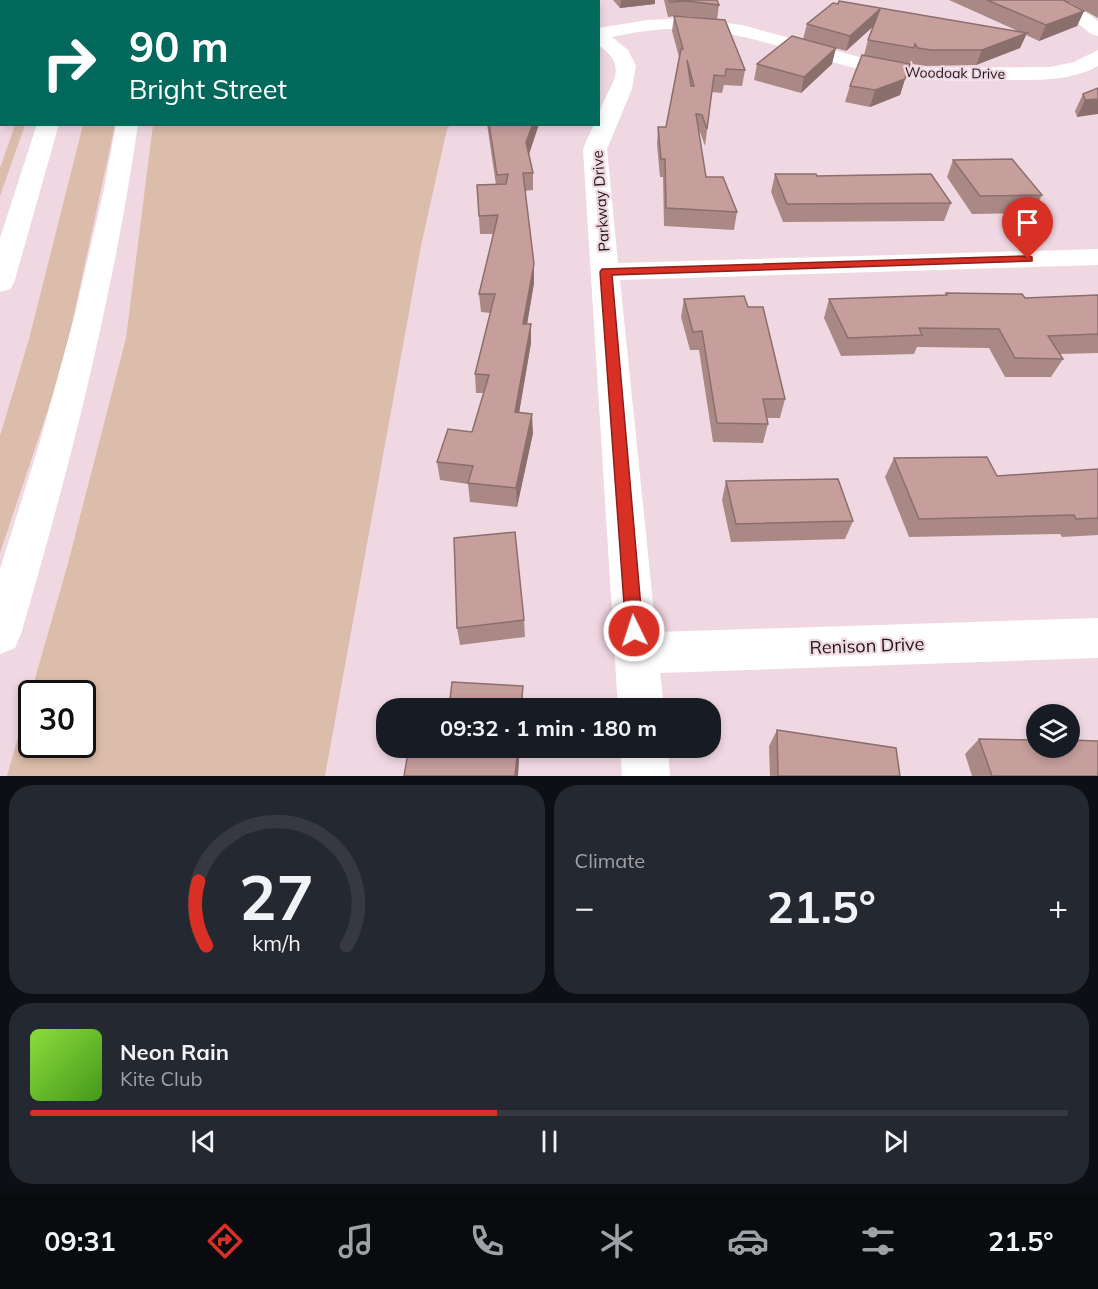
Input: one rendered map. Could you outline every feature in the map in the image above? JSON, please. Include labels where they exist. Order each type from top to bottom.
[{"type":"main road","points":[[1048,0],[1081,16],[1098,30]]},
{"type":"main road","name":"Woodoak Drive","points":[[600,35],[655,24],[697,23],[763,35],[868,66],[933,75],[1051,73],[1076,68],[1093,61],[1098,56]]},
{"type":"main road","name":"Parkway Drive","points":[[600,37],[624,57],[627,68],[622,89],[598,135],[595,149],[640,698]]},
{"type":"main road","points":[[0,283],[47,126]]},
{"type":"main road","points":[[0,634],[62,426],[84,340],[114,207],[127,126]]},
{"type":"main road","points":[[606,272],[1098,257]]},
{"type":"main road","name":"Renison Drive","points":[[636,653],[1098,638]]},
{"type":"main road","points":[[645,758],[646,776]]},
{"type":"shaded area","points":[[15,126],[25,126],[0,196],[0,168]]},
{"type":"shaded area","points":[[83,126],[115,126],[63,365],[0,553],[0,436],[29,339]]},
{"type":"shaded area","points":[[153,126],[449,126],[421,246],[325,776],[7,776],[18,738],[18,758],[96,758],[96,680],[35,680],[67,567],[126,338]]},
{"type":"building","points":[[669,0],[717,0],[719,5],[687,1],[670,2]]},
{"type":"building","points":[[987,0],[1063,0],[1084,11],[1046,25]]},
{"type":"building","points":[[839,1],[1027,33],[982,50],[931,50],[918,48],[915,44],[914,48],[868,40],[880,9],[850,36],[807,24],[833,3],[838,4]]},
{"type":"building","points":[[674,16],[725,20],[745,70],[726,69],[725,76],[714,75],[707,129],[702,115],[696,114],[706,177],[723,177],[737,212],[666,208],[665,159],[661,159],[658,127],[666,127],[681,49],[683,49]],"holes":[[[687,60],[694,86],[691,86]]]},
{"type":"building","points":[[792,36],[836,48],[804,77],[757,64]]},
{"type":"building","points":[[862,55],[910,64],[905,79],[875,90],[850,86]]},
{"type":"building","points":[[1098,88],[1098,99],[1085,100],[1083,94]]},
{"type":"building","points":[[489,126],[532,126],[526,142],[533,173],[523,173],[534,264],[523,324],[531,324],[515,412],[532,414],[516,488],[468,483],[473,466],[437,462],[448,429],[472,432],[489,375],[475,374],[495,294],[479,294],[498,215],[479,216],[477,185],[506,184],[508,174],[497,175]]},
{"type":"building","points":[[1012,159],[1042,195],[980,196],[953,160]]},
{"type":"building","points":[[775,174],[816,174],[817,176],[931,174],[951,203],[787,204]]},
{"type":"building","points":[[946,293],[1022,294],[1025,298],[1098,295],[1098,334],[1048,336],[1063,359],[1015,358],[999,329],[919,328],[922,335],[848,338],[829,299],[947,295]]},
{"type":"building","points":[[744,296],[748,307],[763,307],[785,399],[763,399],[768,424],[717,423],[702,331],[693,332],[684,299]]},
{"type":"building","points":[[987,457],[997,476],[1098,469],[1098,518],[1076,519],[1074,515],[919,519],[894,458]]},
{"type":"building","points":[[838,479],[853,521],[736,524],[726,481]]},
{"type":"building","points":[[515,532],[524,620],[457,628],[454,538]]},
{"type":"building","points":[[452,682],[523,686],[522,698],[450,698]]},
{"type":"building","points":[[777,730],[896,748],[900,776],[778,776]]},
{"type":"building","points":[[979,739],[1026,740],[1026,758],[1080,758],[1080,740],[1098,741],[1098,776],[992,776]]},
{"type":"building","points":[[407,758],[517,758],[515,776],[404,776]]},
{"type":"route","points":[[634,631],[606,272],[1028,259]]}]
